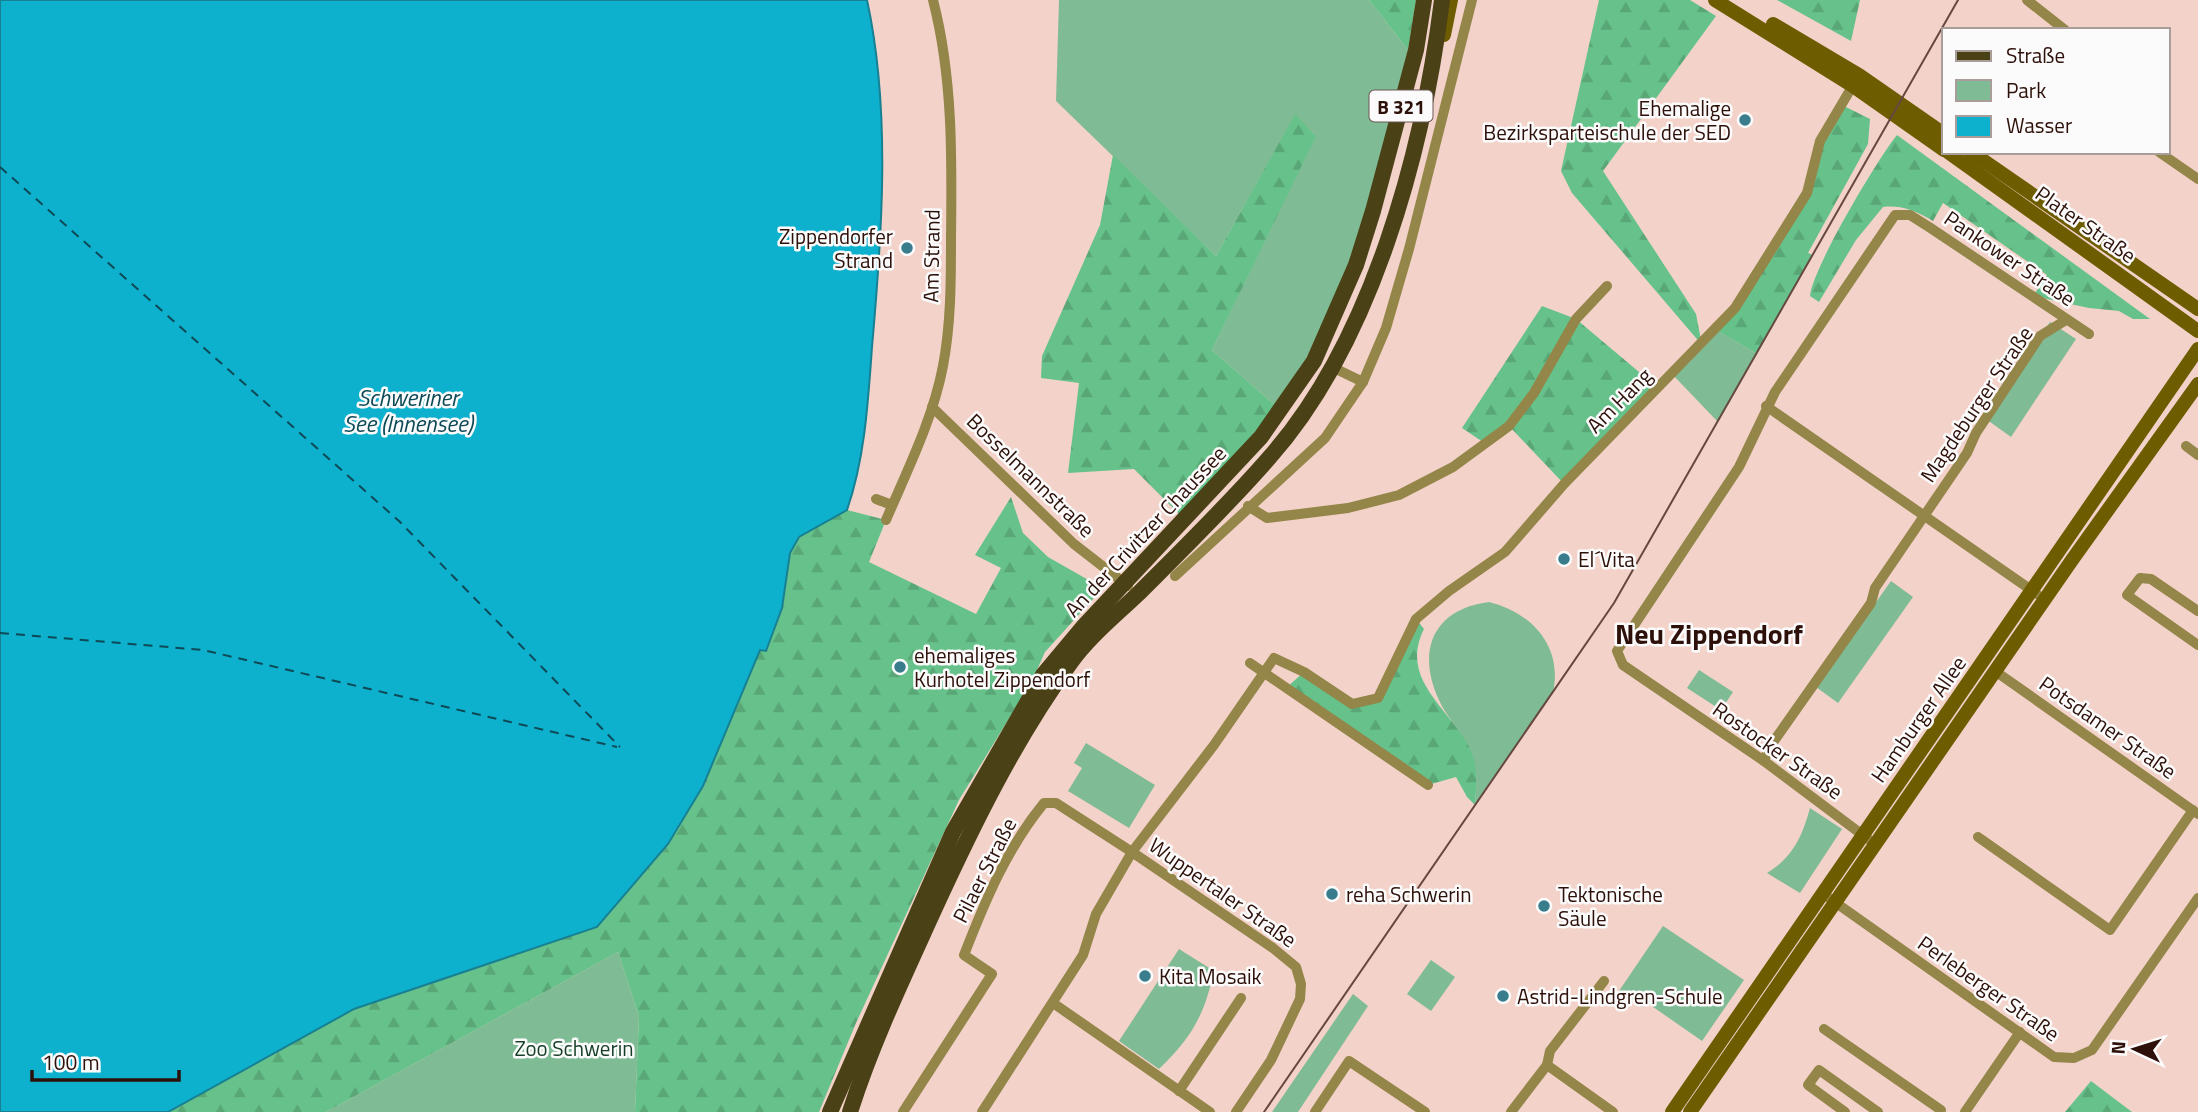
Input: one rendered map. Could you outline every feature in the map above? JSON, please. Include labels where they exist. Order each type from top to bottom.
[{"type":"main road","name":"An der Crivitzer Chaussee","points":[[830,1112],[898,953],[970,800],[1043,675],[1261,437],[1314,361],[1340,306],[1373,211],[1416,50],[1424,0]]},
{"type":"main road","name":"An der Crivitzer Chaussee","points":[[850,1112],[911,960],[983,808],[1069,665],[1269,458],[1304,412],[1332,367],[1381,254],[1412,155],[1432,70],[1443,0]]},
{"type":"street","name":"Am Strand","points":[[886,520],[932,407],[943,365],[947,331],[952,209],[946,65],[933,0]]},
{"type":"street","name":"B 321","points":[[1412,155],[1431,97],[1451,0]]},
{"type":"street","points":[[1175,576],[1325,438],[1363,382],[1386,328],[1409,249],[1472,0]]},
{"type":"street","name":"Plater Straße","points":[[1714,0],[1856,80],[1942,148]]},
{"type":"street","name":"Plater Straße","points":[[1732,0],[1942,133]]},
{"type":"street","points":[[2027,0],[2062,28]]},
{"type":"street","name":"Am Hang","points":[[1261,678],[1274,658],[1304,672],[1352,704],[1378,698],[1416,620],[1449,591],[1505,552],[1572,476],[1735,308],[1807,193],[1820,141],[1856,80]]},
{"type":"street","name":"Plater Straße","points":[[1950,154],[2198,331]]},
{"type":"street","name":"Plater Straße","points":[[1973,154],[2198,309]]},
{"type":"street","points":[[2162,154],[2198,179]]},
{"type":"street","name":"Pankower Straße","points":[[1766,406],[1895,215],[1910,215],[2089,334]]},
{"type":"street","points":[[1248,506],[1267,518],[1348,508],[1399,495],[1453,467],[1510,426],[1534,393],[1576,319],[1607,286]]},
{"type":"street","name":"Magdeburger Straße","points":[[1764,761],[1769,748],[1871,603],[1875,588],[1967,453],[1976,433],[2040,336],[2066,320]]},
{"type":"street","name":"Hamburger Allee","points":[[1672,1112],[2198,348]]},
{"type":"street","points":[[1332,367],[1363,382]]},
{"type":"street","name":"Hamburger Allee","points":[[1690,1112],[1995,671],[2198,384]]},
{"type":"street","name":"Magdeburger Straße","points":[[1766,406],[2045,600]]},
{"type":"street","name":"Rostocker Straße","points":[[1766,406],[1740,467],[1617,651],[1623,665],[1764,761],[1876,845]]},
{"type":"street","name":"Bosselmannstraße","points":[[932,407],[1074,544],[1124,584],[1140,592]]},
{"type":"street","points":[[2186,446],[2198,455]]},
{"type":"street","points":[[876,499],[892,505]]},
{"type":"street","points":[[2198,611],[2151,579],[2140,578],[2127,595],[2198,645]]},
{"type":"street","points":[[1250,663],[1261,678],[1428,785]]},
{"type":"street","name":"Potsdamer Straße","points":[[1995,671],[2195,812]]},
{"type":"street","name":"Wuppertaler Straße","points":[[1236,1112],[1271,1060],[1300,999],[1301,984],[1296,967],[1273,947],[1132,852],[1261,678]]},
{"type":"street","name":"Pilaer Straße","points":[[903,1112],[992,974],[964,955],[997,877],[1029,821],[1044,803],[1056,803],[1132,852]]},
{"type":"street","points":[[1978,838],[2110,930],[2195,812]]},
{"type":"street","points":[[982,1112],[1083,956],[1096,914],[1132,852]]},
{"type":"street","name":"Perleberger Straße","points":[[1822,893],[2054,1057],[2074,1058],[2092,1050],[2198,898]]},
{"type":"street","points":[[1511,1112],[1546,1065],[1550,1051],[1604,981]]},
{"type":"street","points":[[1179,1091],[1241,998]]},
{"type":"street","points":[[1053,1003],[1210,1112]]},
{"type":"street","points":[[1824,1029],[1941,1110]]},
{"type":"street","points":[[1965,1112],[2020,1032]]},
{"type":"street","points":[[1315,1112],[1349,1061],[1426,1112]]},
{"type":"street","points":[[1546,1065],[1613,1112]]},
{"type":"street","points":[[1846,1112],[1808,1085],[1819,1070],[1878,1112]]},
{"type":"green space","points":[[1059,0],[1369,0],[1408,50],[1380,168],[1356,246],[1327,321],[1298,376],[1277,407],[1212,350],[1315,135],[1295,115],[1216,256],[1056,101]]},
{"type":"green space","points":[[1369,0],[1416,0],[1408,50]]},
{"type":"green space","points":[[1599,0],[1690,0],[1716,16],[1603,171],[1696,314],[1702,345],[1572,193],[1561,171]]},
{"type":"green space","points":[[1777,0],[1860,0],[1851,41]]},
{"type":"green space","points":[[1842,105],[1870,119],[1868,144],[1808,253],[1813,255],[1757,354],[1716,330],[1807,193],[1820,141]]},
{"type":"green space","points":[[1295,114],[1316,136],[1212,350],[1277,407],[1181,516],[1134,469],[1068,473],[1079,383],[1041,378],[1042,356],[1100,225],[1113,155],[1216,256]]},
{"type":"green space","points":[[1897,135],[2150,319],[2133,319],[2119,311],[2089,308],[2033,296],[2047,275],[1943,203],[1933,221],[1909,210],[1883,207],[1856,240],[1819,302],[1810,296],[1822,262],[1861,189]]},
{"type":"green space","points":[[1542,306],[1576,319],[1658,388],[1564,484],[1510,427],[1486,444],[1462,428]]},
{"type":"green space","points":[[2050,322],[2076,339],[2011,437],[1986,419]]},
{"type":"green space","points":[[1716,330],[1757,354],[1718,422],[1672,374]]},
{"type":"green space","points":[[1011,497],[1023,533],[1048,557],[1099,586],[1094,598],[1045,652],[1032,681],[959,800],[856,1023],[819,1112],[635,1112],[639,1016],[618,952],[326,1112],[168,1112],[354,1009],[597,927],[668,844],[703,786],[760,650],[766,651],[782,608],[790,553],[799,537],[847,510],[886,520],[869,562],[976,614],[1001,568],[975,555]]},
{"type":"green space","points":[[1891,581],[1913,597],[1838,703],[1816,687]]},
{"type":"green space","points":[[1489,602],[1519,614],[1541,634],[1553,660],[1555,676],[1553,693],[1475,805],[1475,780],[1469,757],[1462,737],[1442,705],[1432,682],[1430,649],[1434,635],[1454,613]]},
{"type":"green space","points":[[1416,619],[1424,629],[1418,647],[1418,664],[1422,679],[1462,736],[1473,757],[1476,778],[1475,805],[1467,797],[1456,777],[1428,785],[1286,688],[1304,672],[1352,704],[1378,698]]},
{"type":"green space","points":[[1699,670],[1733,692],[1721,710],[1687,688]]},
{"type":"green space","points":[[1086,743],[1155,785],[1129,828],[1068,791],[1082,768],[1074,763]]},
{"type":"green space","points":[[1810,808],[1842,829],[1800,893],[1767,873],[1790,853],[1804,828]]},
{"type":"green space","points":[[1663,926],[1744,980],[1702,1041],[1646,1002],[1642,1007],[1619,991]]},
{"type":"green space","points":[[1179,949],[1214,971],[1206,1001],[1195,1025],[1180,1047],[1159,1069],[1119,1041]]},
{"type":"green space","name":"Zoo Schwerin","points":[[618,952],[639,1016],[635,1112],[326,1112]]},
{"type":"green space","points":[[1431,960],[1455,977],[1431,1011],[1407,994]]},
{"type":"green space","points":[[1353,994],[1368,1006],[1298,1112],[1272,1112]]},
{"type":"green space","points":[[2091,1081],[2132,1112],[2065,1112]]},
{"type":"water","name":"Schweriner See (Innensee)","points":[[0,0],[867,0],[875,42],[882,129],[881,217],[867,409],[853,490],[847,510],[799,537],[790,553],[782,608],[766,651],[760,650],[703,786],[668,844],[597,927],[354,1009],[168,1112],[0,1112]]},
{"type":"ferry route","points":[[0,167],[399,521],[620,747]]},
{"type":"ferry route","points":[[0,633],[203,650],[617,747]]},
{"type":"tram line","points":[[1942,28],[1958,0]]},
{"type":"tram line","points":[[1264,1112],[1614,603],[1942,28]]},
{"type":"place","name":"Ehemalige Bezirksparteischule der SED","points":[[1745,120]]},
{"type":"place","name":"Zippendorfer Strand","points":[[907,248]]},
{"type":"place","name":"El´Vita","points":[[1564,559]]},
{"type":"place","name":"ehemaliges Kurhotel Zippendorf","points":[[900,667]]},
{"type":"place","name":"reha Schwerin","points":[[1332,894]]},
{"type":"place","name":"Tektonische Säule","points":[[1544,906]]},
{"type":"place","name":"Kita Mosaik","points":[[1145,976]]},
{"type":"place","name":"Astrid-Lindgren-Schule","points":[[1503,996]]},
{"type":"district","name":"Neu Zippendorf","points":[[1709,633]]}]
